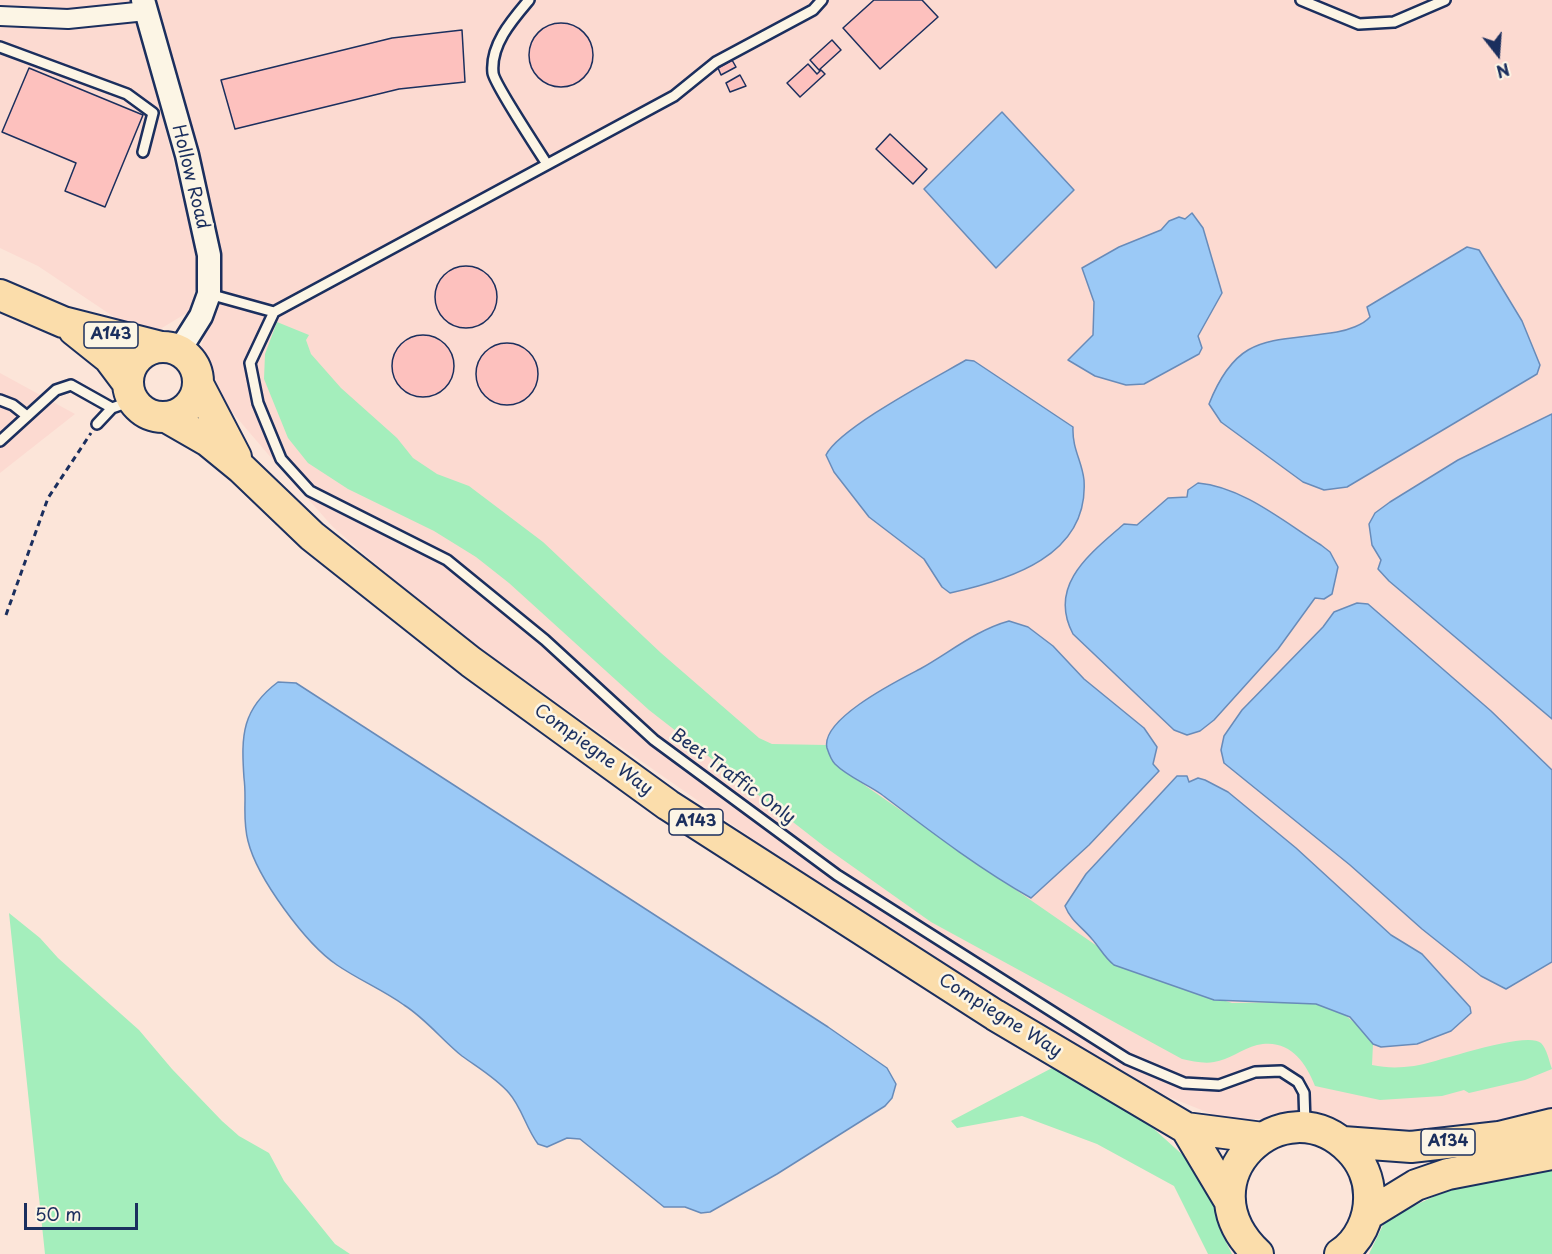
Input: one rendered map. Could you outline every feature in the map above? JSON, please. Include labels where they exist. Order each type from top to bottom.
[{"type":"highway","name":"A143","points":[[0,295],[63,322],[170,349]]},
{"type":"highway","name":"A143","points":[[63,322],[109,358],[124,397]]},
{"type":"highway","points":[[170,349],[195,365],[198,386],[189,407],[168,418],[148,414],[124,397],[134,362],[141,354],[170,349]]},
{"type":"highway","name":"Compiegne Way","points":[[198,386],[242,468]]},
{"type":"highway","name":"Compiegne Way","points":[[168,418],[208,441],[242,468],[312,536],[462,655],[668,805],[995,1015],[1186,1128],[1263,1138]]},
{"type":"highway","name":"A134","points":[[1342,1142],[1411,1147],[1498,1137],[1552,1124]]},
{"type":"highway","points":[[1258,1254],[1244,1240],[1233,1221],[1229,1200],[1231,1182],[1237,1164],[1248,1149],[1263,1138],[1283,1129],[1305,1127],[1325,1132],[1342,1142],[1357,1157],[1366,1175],[1370,1195],[1367,1215],[1359,1234],[1344,1253]]},
{"type":"highway","name":"Compiegne Way","points":[[1186,1128],[1229,1200]]},
{"type":"highway","name":"A134","points":[[1367,1215],[1416,1185],[1448,1174],[1552,1154]]},
{"type":"street","points":[[0,16],[68,19],[144,6]]},
{"type":"street","name":"Hollow Road","points":[[144,6],[187,155],[209,255],[209,294],[201,316],[170,349]]},
{"type":"lane","points":[[528,0],[506,28],[496,52],[493,74],[547,164]]},
{"type":"lane","points":[[209,294],[274,312],[674,96],[716,62],[813,10],[822,0]]},
{"type":"lane","points":[[1301,0],[1359,24],[1394,22],[1445,0]]},
{"type":"lane","points":[[0,47],[127,94],[153,114],[143,152]]},
{"type":"lane","name":"Beet Traffic Only","points":[[274,312],[250,363],[256,393],[281,459],[310,491],[447,560],[545,639],[654,740],[837,874],[1127,1059],[1184,1083],[1219,1084],[1255,1072],[1281,1071],[1298,1082],[1305,1093],[1305,1127]]},
{"type":"lane","points":[[0,441],[56,390],[71,385],[124,397]]},
{"type":"lane","points":[[97,424],[124,397]]},
{"type":"lane","points":[[0,400],[14,405],[27,416]]},
{"type":"path","points":[[6,615],[48,498],[97,424]]},
{"type":"shaded area","points":[[0,0],[133,0],[195,248],[197,282],[190,311],[152,334],[132,329],[38,266],[0,248]]},
{"type":"shaded area","points":[[156,0],[1552,0],[1552,1109],[1493,1124],[1342,1134],[1305,1119],[1224,1119],[1159,1093],[957,975],[829,892],[499,662],[423,605],[333,527],[267,453],[226,405],[212,371],[200,352],[213,304]]},
{"type":"shaded area","points":[[0,373],[75,414],[0,473]]},
{"type":"green space","points":[[277,322],[309,335],[306,340],[311,354],[341,388],[397,438],[413,458],[437,474],[469,486],[543,542],[661,653],[759,738],[772,744],[826,745],[835,764],[844,771],[1097,946],[1114,965],[1232,1003],[1297,1002],[1316,1004],[1341,1012],[1360,1027],[1373,1044],[1372,1065],[1414,1066],[1480,1048],[1532,1040],[1541,1043],[1552,1069],[1525,1080],[1469,1093],[1464,1090],[1442,1096],[1380,1100],[1315,1086],[1306,1068],[1294,1053],[1278,1045],[1257,1045],[1214,1062],[1182,1059],[931,922],[825,847],[649,710],[509,583],[476,557],[434,531],[348,489],[308,463],[288,438],[264,379],[265,354]]},
{"type":"green space","points":[[9,913],[40,938],[58,958],[139,1030],[172,1069],[222,1121],[239,1136],[269,1153],[284,1181],[335,1244],[350,1254],[45,1254]]},
{"type":"green space","points":[[1052,1068],[1134,1111],[1185,1157],[1212,1198],[1219,1228],[1232,1254],[1208,1254],[1174,1186],[1097,1144],[1022,1116],[957,1128],[951,1121]]},
{"type":"green space","points":[[1552,1170],[1552,1254],[1369,1254],[1386,1219],[1435,1196],[1457,1188]]},
{"type":"water","points":[[1002,112],[1074,190],[996,268],[924,189]]},
{"type":"water","points":[[1192,213],[1203,228],[1222,293],[1198,336],[1202,348],[1199,354],[1144,384],[1126,385],[1095,376],[1068,360],[1093,335],[1094,302],[1082,268],[1119,247],[1161,230],[1169,221],[1179,217],[1185,219]]},
{"type":"water","points":[[1467,247],[1479,250],[1522,321],[1540,365],[1537,374],[1347,487],[1324,490],[1303,482],[1221,422],[1209,404],[1220,380],[1245,352],[1275,340],[1337,332],[1359,325],[1370,317],[1367,307]]},
{"type":"water","points":[[966,360],[974,361],[1073,427],[1074,442],[1084,480],[1082,506],[1073,528],[1059,546],[1020,572],[997,581],[950,593],[942,587],[924,559],[869,517],[834,472],[826,455],[834,444],[868,418]]},
{"type":"water","points":[[1552,414],[1552,719],[1389,581],[1378,569],[1381,560],[1372,545],[1369,524],[1375,513],[1390,502],[1458,460]]},
{"type":"water","points":[[1198,483],[1231,491],[1262,507],[1330,552],[1338,567],[1332,594],[1324,599],[1315,598],[1278,649],[1214,720],[1200,731],[1187,735],[1174,730],[1073,634],[1066,616],[1065,600],[1076,572],[1111,535],[1124,524],[1137,525],[1168,498],[1187,497],[1188,490]]},
{"type":"water","points":[[1357,603],[1368,604],[1491,711],[1552,770],[1552,962],[1506,989],[1481,976],[1422,929],[1350,865],[1224,763],[1221,750],[1224,736],[1242,710],[1323,627],[1334,612]]},
{"type":"water","points":[[1009,621],[1028,627],[1053,646],[1084,679],[1144,728],[1157,747],[1153,764],[1159,771],[1089,845],[1031,898],[973,862],[881,794],[840,769],[830,757],[827,748],[828,737],[836,725],[863,702],[974,636]]},
{"type":"water","points":[[278,682],[296,683],[828,1027],[887,1068],[896,1084],[892,1098],[885,1106],[777,1174],[710,1212],[701,1213],[685,1207],[664,1207],[580,1139],[567,1138],[547,1147],[538,1144],[517,1105],[504,1088],[462,1056],[412,1011],[337,965],[325,955],[311,942],[284,909],[261,873],[246,833],[244,736],[246,724],[257,702]]},
{"type":"water","points":[[1177,776],[1187,776],[1189,782],[1198,778],[1205,780],[1228,792],[1296,848],[1391,935],[1422,954],[1470,1007],[1471,1013],[1451,1031],[1417,1044],[1381,1047],[1373,1044],[1350,1017],[1316,1004],[1214,1000],[1114,965],[1074,920],[1065,906],[1086,874]]},
{"type":"building","points":[[874,0],[922,0],[938,17],[880,69],[843,28]]},
{"type":"building","points":[[555,23],[567,23],[584,32],[591,43],[593,55],[591,67],[584,78],[567,87],[555,87],[543,82],[534,73],[529,61],[529,49],[534,37],[543,28]]},
{"type":"building","points":[[462,30],[465,82],[399,89],[235,129],[221,80],[392,38]]},
{"type":"building","points":[[832,40],[841,50],[819,70],[810,60]]},
{"type":"building","points":[[732,60],[736,67],[721,75],[718,68]]},
{"type":"building","points":[[808,64],[817,74],[821,70],[825,74],[800,97],[787,83]]},
{"type":"building","points":[[29,68],[143,115],[105,207],[65,191],[76,163],[2,132]]},
{"type":"building","points":[[740,75],[746,86],[730,92],[726,83]]},
{"type":"building","points":[[890,134],[927,169],[913,184],[876,149]]},
{"type":"building","points":[[466,266],[488,275],[497,297],[488,319],[466,328],[444,319],[435,297],[444,275]]},
{"type":"building","points":[[423,335],[445,344],[454,366],[445,388],[423,397],[401,388],[392,366],[401,344]]},
{"type":"building","points":[[507,343],[529,352],[538,374],[529,396],[507,405],[485,396],[476,374],[485,352]]}]
